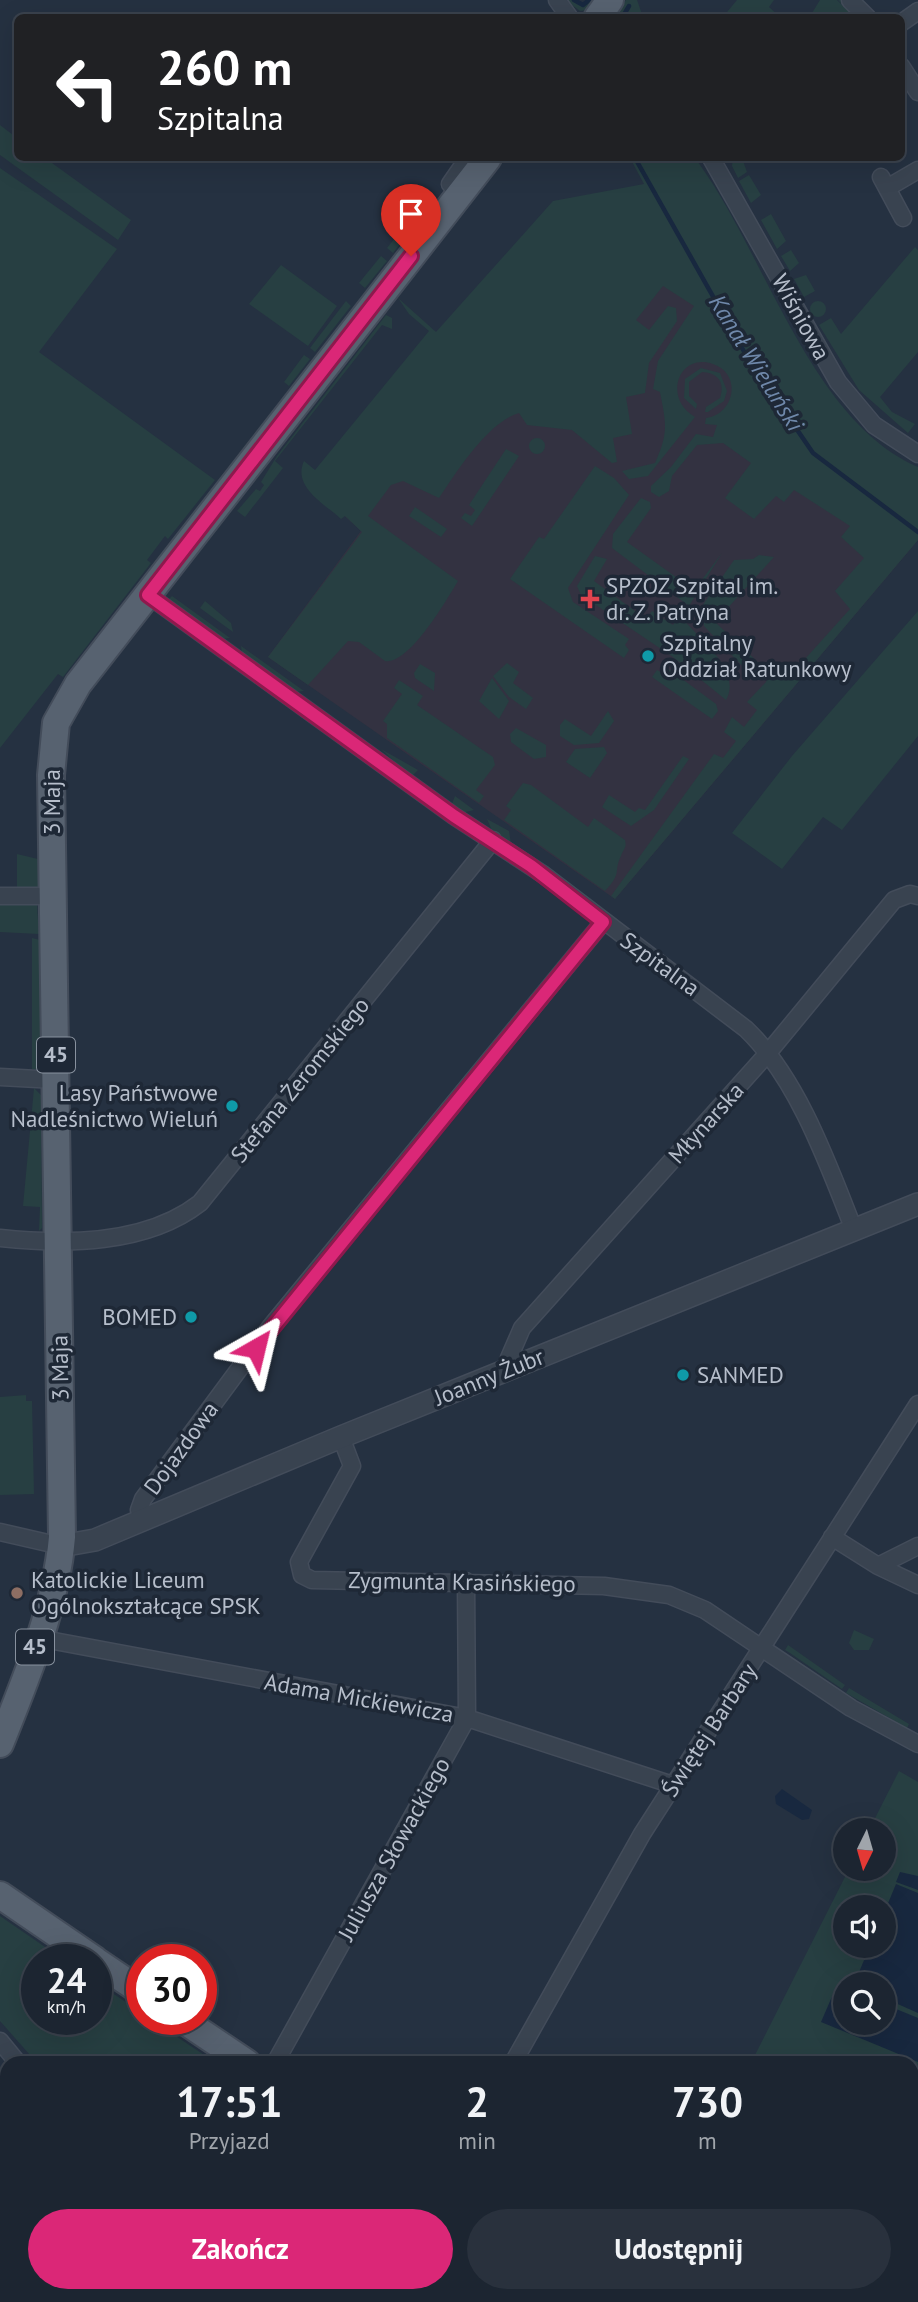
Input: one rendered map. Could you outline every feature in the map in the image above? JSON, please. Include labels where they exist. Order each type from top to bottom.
[{"type":"main road","name":"3 Maja","points":[[61,1546],[51,775],[56,723],[70,696],[486,161]]},
{"type":"main road","name":"45","points":[[0,1744],[38,1638],[61,1546]]},
{"type":"main road","points":[[0,1895],[72,1944]]},
{"type":"main road","points":[[205,2035],[237,2056]]},
{"type":"street","points":[[850,0],[864,14]]},
{"type":"street","points":[[905,72],[918,92]]},
{"type":"street","points":[[459,194],[450,184],[466,161]]},
{"type":"street","name":"Wiśniowa","points":[[713,161],[838,382],[874,425],[918,454]]},
{"type":"street","points":[[903,218],[884,183],[918,170]]},
{"type":"street","name":"Szpitalna","points":[[148,595],[454,816],[565,890],[603,922],[734,1018],[768,1053],[794,1095],[854,1230]]},
{"type":"street","name":"Stefana Żeromskiego","points":[[0,1238],[59,1243],[160,1226],[184,1215],[200,1203],[493,840]]},
{"type":"street","name":"Młynarska","points":[[512,1367],[509,1358],[522,1328],[768,1053],[894,900],[910,894],[918,896]]},
{"type":"street","points":[[0,896],[54,896]]},
{"type":"street","name":"Dojazdowa","points":[[144,1519],[139,1510],[143,1499],[271,1326],[603,922]]},
{"type":"street","points":[[0,1077],[56,1080]]},
{"type":"street","name":"Joanny Żubr","points":[[61,1546],[83,1545],[512,1367],[918,1204]]},
{"type":"street","name":"Świętej Barbary","points":[[517,2056],[642,1834],[918,1404]]},
{"type":"street","name":"Zygmunta Krasińskiego","points":[[341,1437],[352,1466],[299,1562],[302,1575],[312,1580],[466,1581],[651,1590],[705,1610],[851,1708],[918,1744]]},
{"type":"street","points":[[0,1532],[61,1546]]},
{"type":"street","points":[[832,1538],[878,1566],[918,1585]]},
{"type":"street","points":[[878,1566],[918,1546]]},
{"type":"street","name":"Juliusza Słowackiego","points":[[279,2056],[467,1718],[466,1581]]},
{"type":"street","name":"Adama Mickiewicza","points":[[38,1638],[467,1718],[673,1785]]},
{"type":"street","points":[[0,2040],[13,2056]]},
{"type":"shaded area","name":"SPZOZ Szpital im. dr. Z. Patryna","points":[[644,184],[918,540],[615,899],[268,657],[361,531],[309,483]]},
{"type":"shaded area","points":[[782,1789],[812,1810],[809,1819],[802,1820],[776,1804],[775,1796]]},
{"type":"shaded area","points":[[900,1872],[918,1876],[918,1890],[896,1882]]},
{"type":"shaded area","points":[[896,1884],[918,1893],[918,2013],[896,2003],[896,1972],[859,1972],[865,1958],[896,1958],[896,1895],[891,1895]]},
{"type":"shaded area","points":[[833,1994],[833,2027],[821,2022]]},
{"type":"shaded area","points":[[896,2009],[918,2018],[918,2056],[903,2056],[853,2035],[896,2035]]},
{"type":"green space","points":[[565,0],[578,0],[583,4],[586,0],[600,0],[589,10],[580,11]]},
{"type":"green space","points":[[626,0],[637,0],[642,14],[615,14]]},
{"type":"green space","points":[[737,0],[774,0],[769,7],[777,14],[725,14]]},
{"type":"green space","points":[[820,0],[837,0],[851,14],[811,14]]},
{"type":"green space","points":[[838,0],[842,0],[856,14],[851,14]]},
{"type":"green space","points":[[0,125],[14,136],[14,161],[49,161],[131,220],[118,240],[0,155]]},
{"type":"green space","points":[[632,161],[697,161],[724,202],[794,333],[820,375],[848,413],[881,445],[918,467],[918,540],[615,899],[611,896],[714,754],[723,758],[736,741],[724,732],[732,717],[744,727],[757,710],[747,702],[766,682],[771,666],[787,679],[850,609],[835,591],[864,558],[841,537],[850,526],[794,490],[784,502],[776,496],[754,519],[725,498],[751,463],[723,443],[697,445],[672,476],[669,491],[659,497],[651,492],[651,486],[671,467],[696,434],[713,437],[717,425],[705,424],[706,418],[723,410],[731,394],[731,385],[729,376],[713,364],[701,362],[684,370],[677,389],[679,399],[685,409],[695,417],[648,476],[629,479],[622,471],[655,463],[663,443],[665,428],[660,392],[653,389],[658,361],[694,306],[663,286],[636,320],[649,330],[668,306],[676,308],[677,321],[649,363],[645,393],[626,397],[632,434],[613,438],[617,462],[612,463],[572,430],[527,425],[519,413],[507,418],[485,437],[439,498],[403,481],[391,485],[368,516],[458,581],[426,630],[405,653],[395,660],[385,661],[359,642],[348,641],[308,685],[268,657],[362,532],[345,516],[341,519],[312,494],[302,479],[301,470],[304,461],[315,470],[429,331],[409,314],[398,298],[436,332],[553,201],[644,184]]},
{"type":"green space","points":[[733,161],[743,161],[747,172],[738,178],[732,166]]},
{"type":"green space","points":[[0,168],[117,249],[39,352],[215,480],[168,539],[165,536],[147,560],[151,563],[63,677],[58,674],[0,748]]},
{"type":"green space","points":[[749,175],[761,195],[751,203],[739,181]]},
{"type":"green space","points":[[417,210],[423,215],[393,253],[387,248]]},
{"type":"green space","points":[[771,214],[786,241],[777,249],[761,220]]},
{"type":"green space","points":[[915,247],[918,250],[918,352],[880,397],[892,412],[915,424],[908,433],[859,390],[819,325],[831,318],[841,334]]},
{"type":"green space","points":[[791,250],[799,263],[790,271],[781,256]]},
{"type":"green space","points":[[381,256],[387,261],[365,288],[359,283]]},
{"type":"green space","points":[[281,265],[337,306],[308,346],[249,304]]},
{"type":"green space","points":[[806,275],[815,291],[804,297],[794,279]]},
{"type":"green space","points":[[346,301],[351,306],[315,352],[310,348]]},
{"type":"green space","points":[[815,301],[821,301],[826,309],[824,315],[815,317],[810,312],[810,306]]},
{"type":"green space","points":[[386,315],[392,318],[392,329],[382,325],[275,461],[283,468],[245,517],[237,511],[256,489],[260,491],[264,485],[261,482],[277,456]]},
{"type":"green space","points":[[304,355],[310,359],[289,386],[284,382]]},
{"type":"green space","points":[[701,368],[720,373],[727,391],[724,401],[708,412],[705,412],[706,407],[720,398],[722,388],[713,374],[702,372],[689,382],[689,396],[697,404],[696,409],[684,398],[685,379]]},
{"type":"green space","points":[[534,438],[540,438],[545,446],[543,452],[534,454],[529,449],[529,443]]},
{"type":"green space","points":[[506,449],[519,456],[472,526],[461,518],[465,513],[471,516],[475,510],[469,505]]},
{"type":"green space","points":[[595,466],[614,478],[629,495],[568,588],[573,602],[629,639],[625,645],[629,650],[624,658],[510,579],[539,537],[544,539]]},
{"type":"green space","points":[[641,498],[650,502],[651,508],[627,542],[694,590],[722,553],[689,606],[612,548],[613,534]]},
{"type":"green space","points":[[415,507],[447,529],[441,537],[409,516]]},
{"type":"green space","points":[[759,555],[774,557],[715,622],[761,665],[748,672],[704,626],[702,606],[734,560],[753,559]]},
{"type":"green space","points":[[595,556],[607,559],[594,581],[646,619],[652,611],[673,625],[680,616],[707,644],[728,677],[730,689],[726,700],[673,657],[581,595],[577,586]]},
{"type":"green space","points":[[172,596],[230,638],[221,639],[168,600]]},
{"type":"green space","points":[[205,601],[231,623],[233,632],[200,608]]},
{"type":"green space","points":[[918,611],[918,736],[842,830],[823,817],[782,869],[732,833],[792,756]]},
{"type":"green space","points":[[241,646],[304,691],[295,692],[242,653]]},
{"type":"green space","points":[[507,663],[519,672],[513,683],[533,698],[526,709],[509,697],[493,676]]},
{"type":"green space","points":[[420,664],[435,673],[434,691],[415,678],[414,673]]},
{"type":"green space","points":[[666,667],[716,704],[718,711],[712,719],[652,677],[657,670],[662,673]]},
{"type":"green space","points":[[492,678],[509,701],[499,719],[479,701]]},
{"type":"green space","points":[[399,680],[423,696],[417,705],[493,757],[495,765],[476,790],[484,796],[479,803],[387,738],[387,724],[383,721],[402,694],[394,688]]},
{"type":"green space","points":[[608,711],[614,721],[599,743],[574,745],[560,736],[560,725],[565,719],[591,736]]},
{"type":"green space","points":[[516,728],[546,745],[546,757],[534,759],[511,742],[510,734]]},
{"type":"green space","points":[[604,747],[607,753],[590,778],[566,762],[575,749]]},
{"type":"green space","points":[[381,749],[418,770],[411,777]]},
{"type":"green space","points":[[683,756],[689,759],[654,810],[631,826],[602,807],[609,795],[635,812],[639,808],[645,810]]},
{"type":"green space","points":[[523,783],[531,785],[588,827],[594,818],[625,840],[616,876],[605,891],[504,820],[511,810],[506,806]]},
{"type":"green space","points":[[455,796],[474,810],[462,813],[451,806]]},
{"type":"green space","points":[[487,819],[509,831],[511,844],[493,833]]},
{"type":"green space","points":[[17,854],[38,859],[38,887],[17,887]]},
{"type":"green space","points":[[0,905],[37,905],[39,934],[0,932]]},
{"type":"green space","points":[[32,938],[40,940],[41,1070],[32,1069]]},
{"type":"green space","points":[[34,1088],[41,1095],[42,1228],[39,1231],[40,1207],[23,1206]]},
{"type":"green space","points":[[26,1395],[26,1401],[32,1401],[34,1494],[0,1495],[0,1397]]},
{"type":"green space","points":[[854,1630],[874,1639],[869,1650],[854,1650],[849,1643]]},
{"type":"green space","points":[[788,1645],[845,1685],[842,1689],[785,1650]]},
{"type":"green space","points":[[849,1688],[909,1724],[907,1728],[846,1693]]},
{"type":"green space","points":[[899,1771],[918,1782],[918,2056],[755,2056],[833,1901],[833,1958],[896,1958],[896,1895],[836,1895],[843,1881],[896,1881],[896,1818],[875,1818]]},
{"type":"green space","points":[[0,1916],[41,1944],[21,1944],[21,2035],[112,2035],[112,1993],[126,2002],[126,2035],[174,2035],[206,2056],[31,2056],[0,2021]]},
{"type":"waterway","points":[[574,0],[583,5],[589,0]]},
{"type":"waterway","points":[[624,14],[629,6]]},
{"type":"waterway","name":"Kanał Wieluński","points":[[637,161],[746,355],[813,453],[918,532]]},
{"type":"place","name":"SPZOZ Szpital im. dr. Z. Patryna","points":[[590,599]]},
{"type":"place","name":"Szpitalny Oddział Ratunkowy","points":[[648,656]]},
{"type":"place","name":"Lasy Państwowe Nadleśnictwo Wieluń","points":[[232,1106]]},
{"type":"place","name":"BOMED","points":[[191,1317]]},
{"type":"place","name":"SANMED","points":[[683,1375]]},
{"type":"place","name":"Katolickie Liceum Ogólnokształcące SPSK","points":[[17,1593]]},
{"type":"route","points":[[256,1348],[271,1326],[603,922],[565,890],[468,826],[148,595],[411,256]]}]
